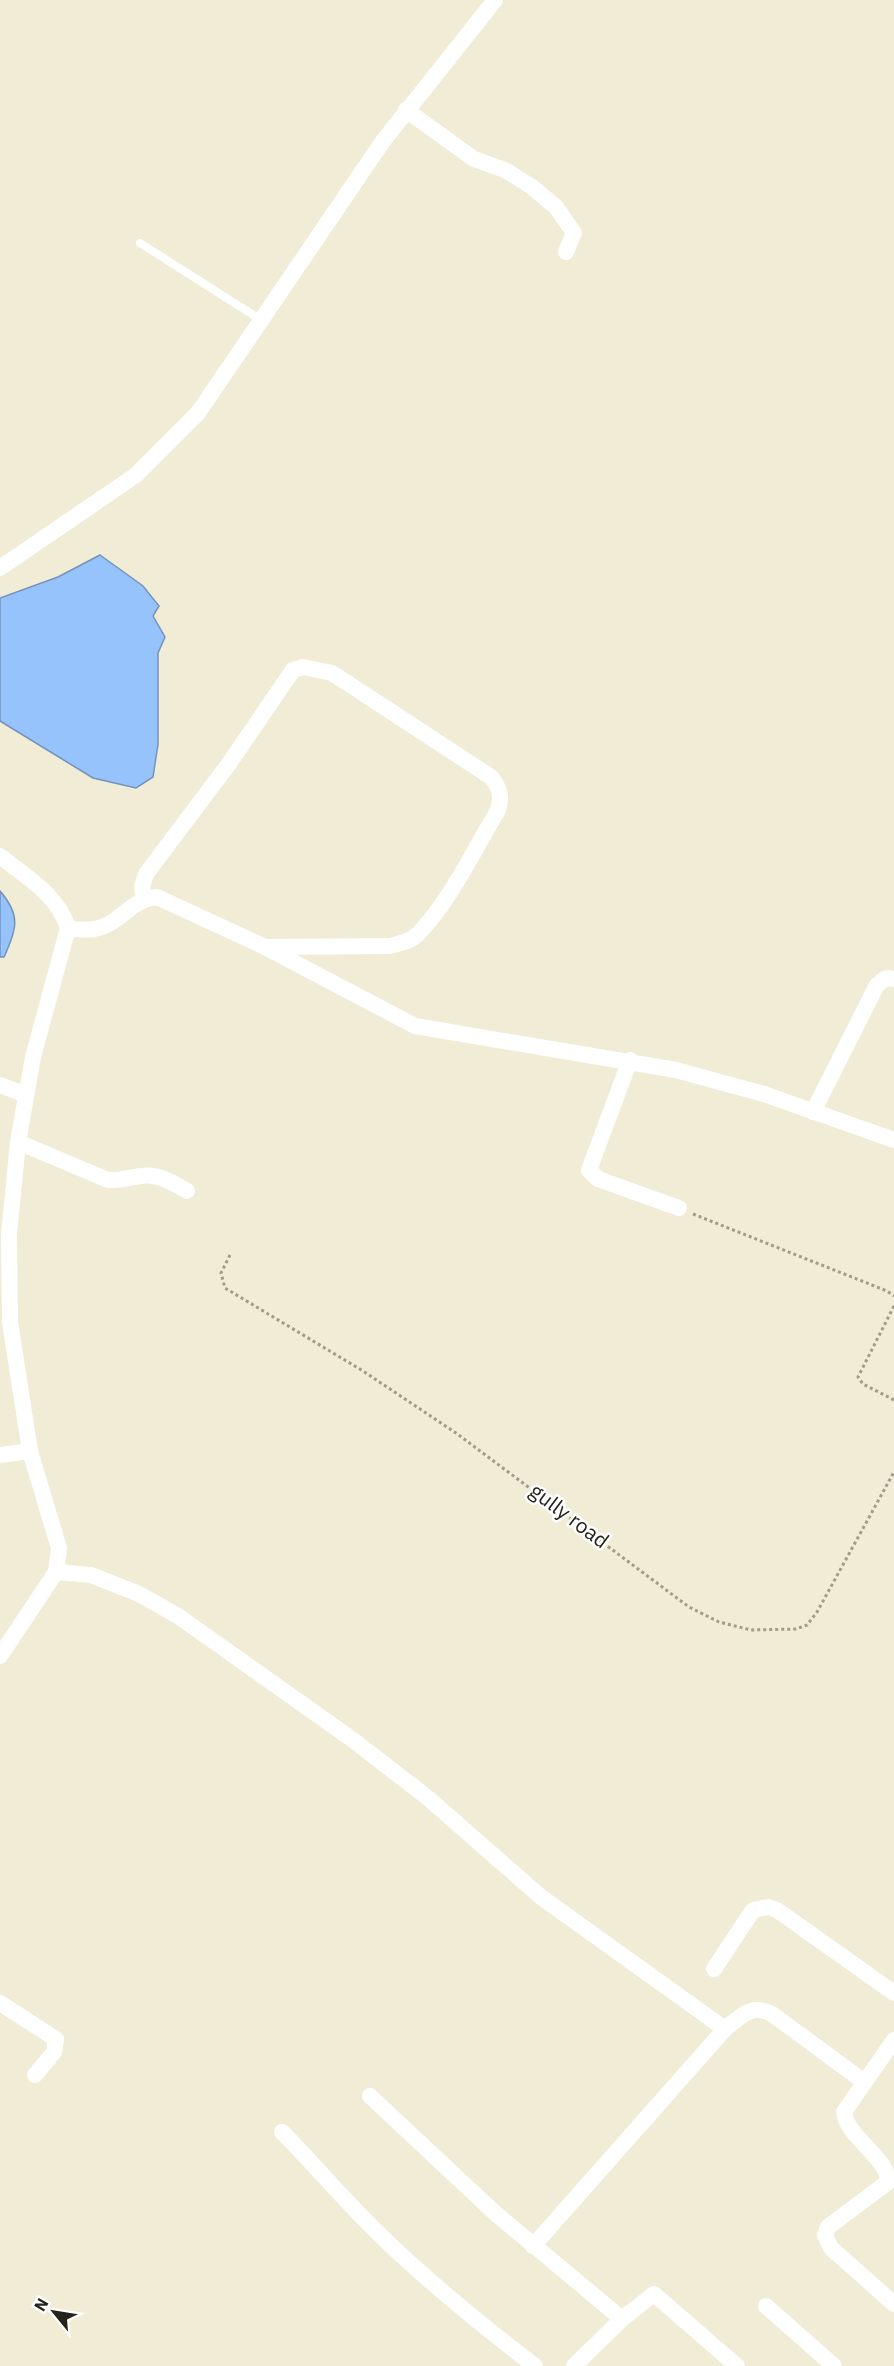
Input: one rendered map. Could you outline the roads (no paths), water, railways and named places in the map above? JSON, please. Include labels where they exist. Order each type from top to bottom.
[{"type":"street","points":[[0,568],[136,475],[198,413],[406,110],[495,0]]},
{"type":"street","points":[[406,110],[474,159],[505,170],[532,187],[556,207],[574,233],[566,252]]},
{"type":"street","points":[[144,898],[142,887],[146,874],[228,765],[285,678],[293,670],[303,667],[332,673],[491,777],[498,785],[501,804],[497,812],[450,890],[419,933],[409,941],[390,946],[266,948]]},
{"type":"street","points":[[0,856],[47,894],[64,915],[68,928],[33,1057],[18,1142],[7,1187],[10,1322],[30,1451],[59,1548],[56,1572],[0,1656]]},
{"type":"street","points":[[68,928],[97,929],[107,926],[116,922],[144,898],[157,897],[266,948],[414,1026],[468,1037],[630,1060],[753,1091],[894,1140]]},
{"type":"street","points":[[813,1112],[877,985],[886,978],[894,979]]},
{"type":"street","points":[[630,1060],[589,1170],[598,1179],[679,1208]]},
{"type":"street","points":[[0,1085],[26,1095]]},
{"type":"street","points":[[18,1142],[108,1180],[124,1181],[153,1175],[187,1191]]},
{"type":"street","points":[[0,1455],[30,1451]]},
{"type":"street","points":[[56,1572],[91,1575],[139,1594],[178,1616],[352,1740],[428,1798],[541,1897],[724,2029]]},
{"type":"street","points":[[714,1969],[753,1910],[768,1907],[777,1910],[894,1993]]},
{"type":"street","points":[[0,2003],[56,2039],[54,2052],[34,2075]]},
{"type":"street","points":[[533,2246],[724,2029],[750,2010],[765,2010],[863,2081]]},
{"type":"street","points":[[894,2040],[846,2105],[845,2119],[886,2171],[888,2182],[885,2187],[828,2228],[825,2235],[831,2248],[894,2304]]},
{"type":"street","points":[[370,2096],[533,2246],[622,2319]]},
{"type":"street","points":[[282,2132],[363,2218],[429,2281],[476,2322],[536,2366]]},
{"type":"street","points":[[574,2366],[649,2296],[658,2296],[737,2366]]},
{"type":"street","points":[[766,2306],[834,2366]]},
{"type":"lane","points":[[140,243],[261,320]]},
{"type":"water","points":[[100,555],[143,586],[159,606],[153,616],[165,637],[158,653],[158,744],[153,777],[136,788],[93,778],[0,721],[0,598],[58,577]]},
{"type":"water","points":[[0,891],[11,908],[15,922],[12,938],[4,957],[0,957]]}]
